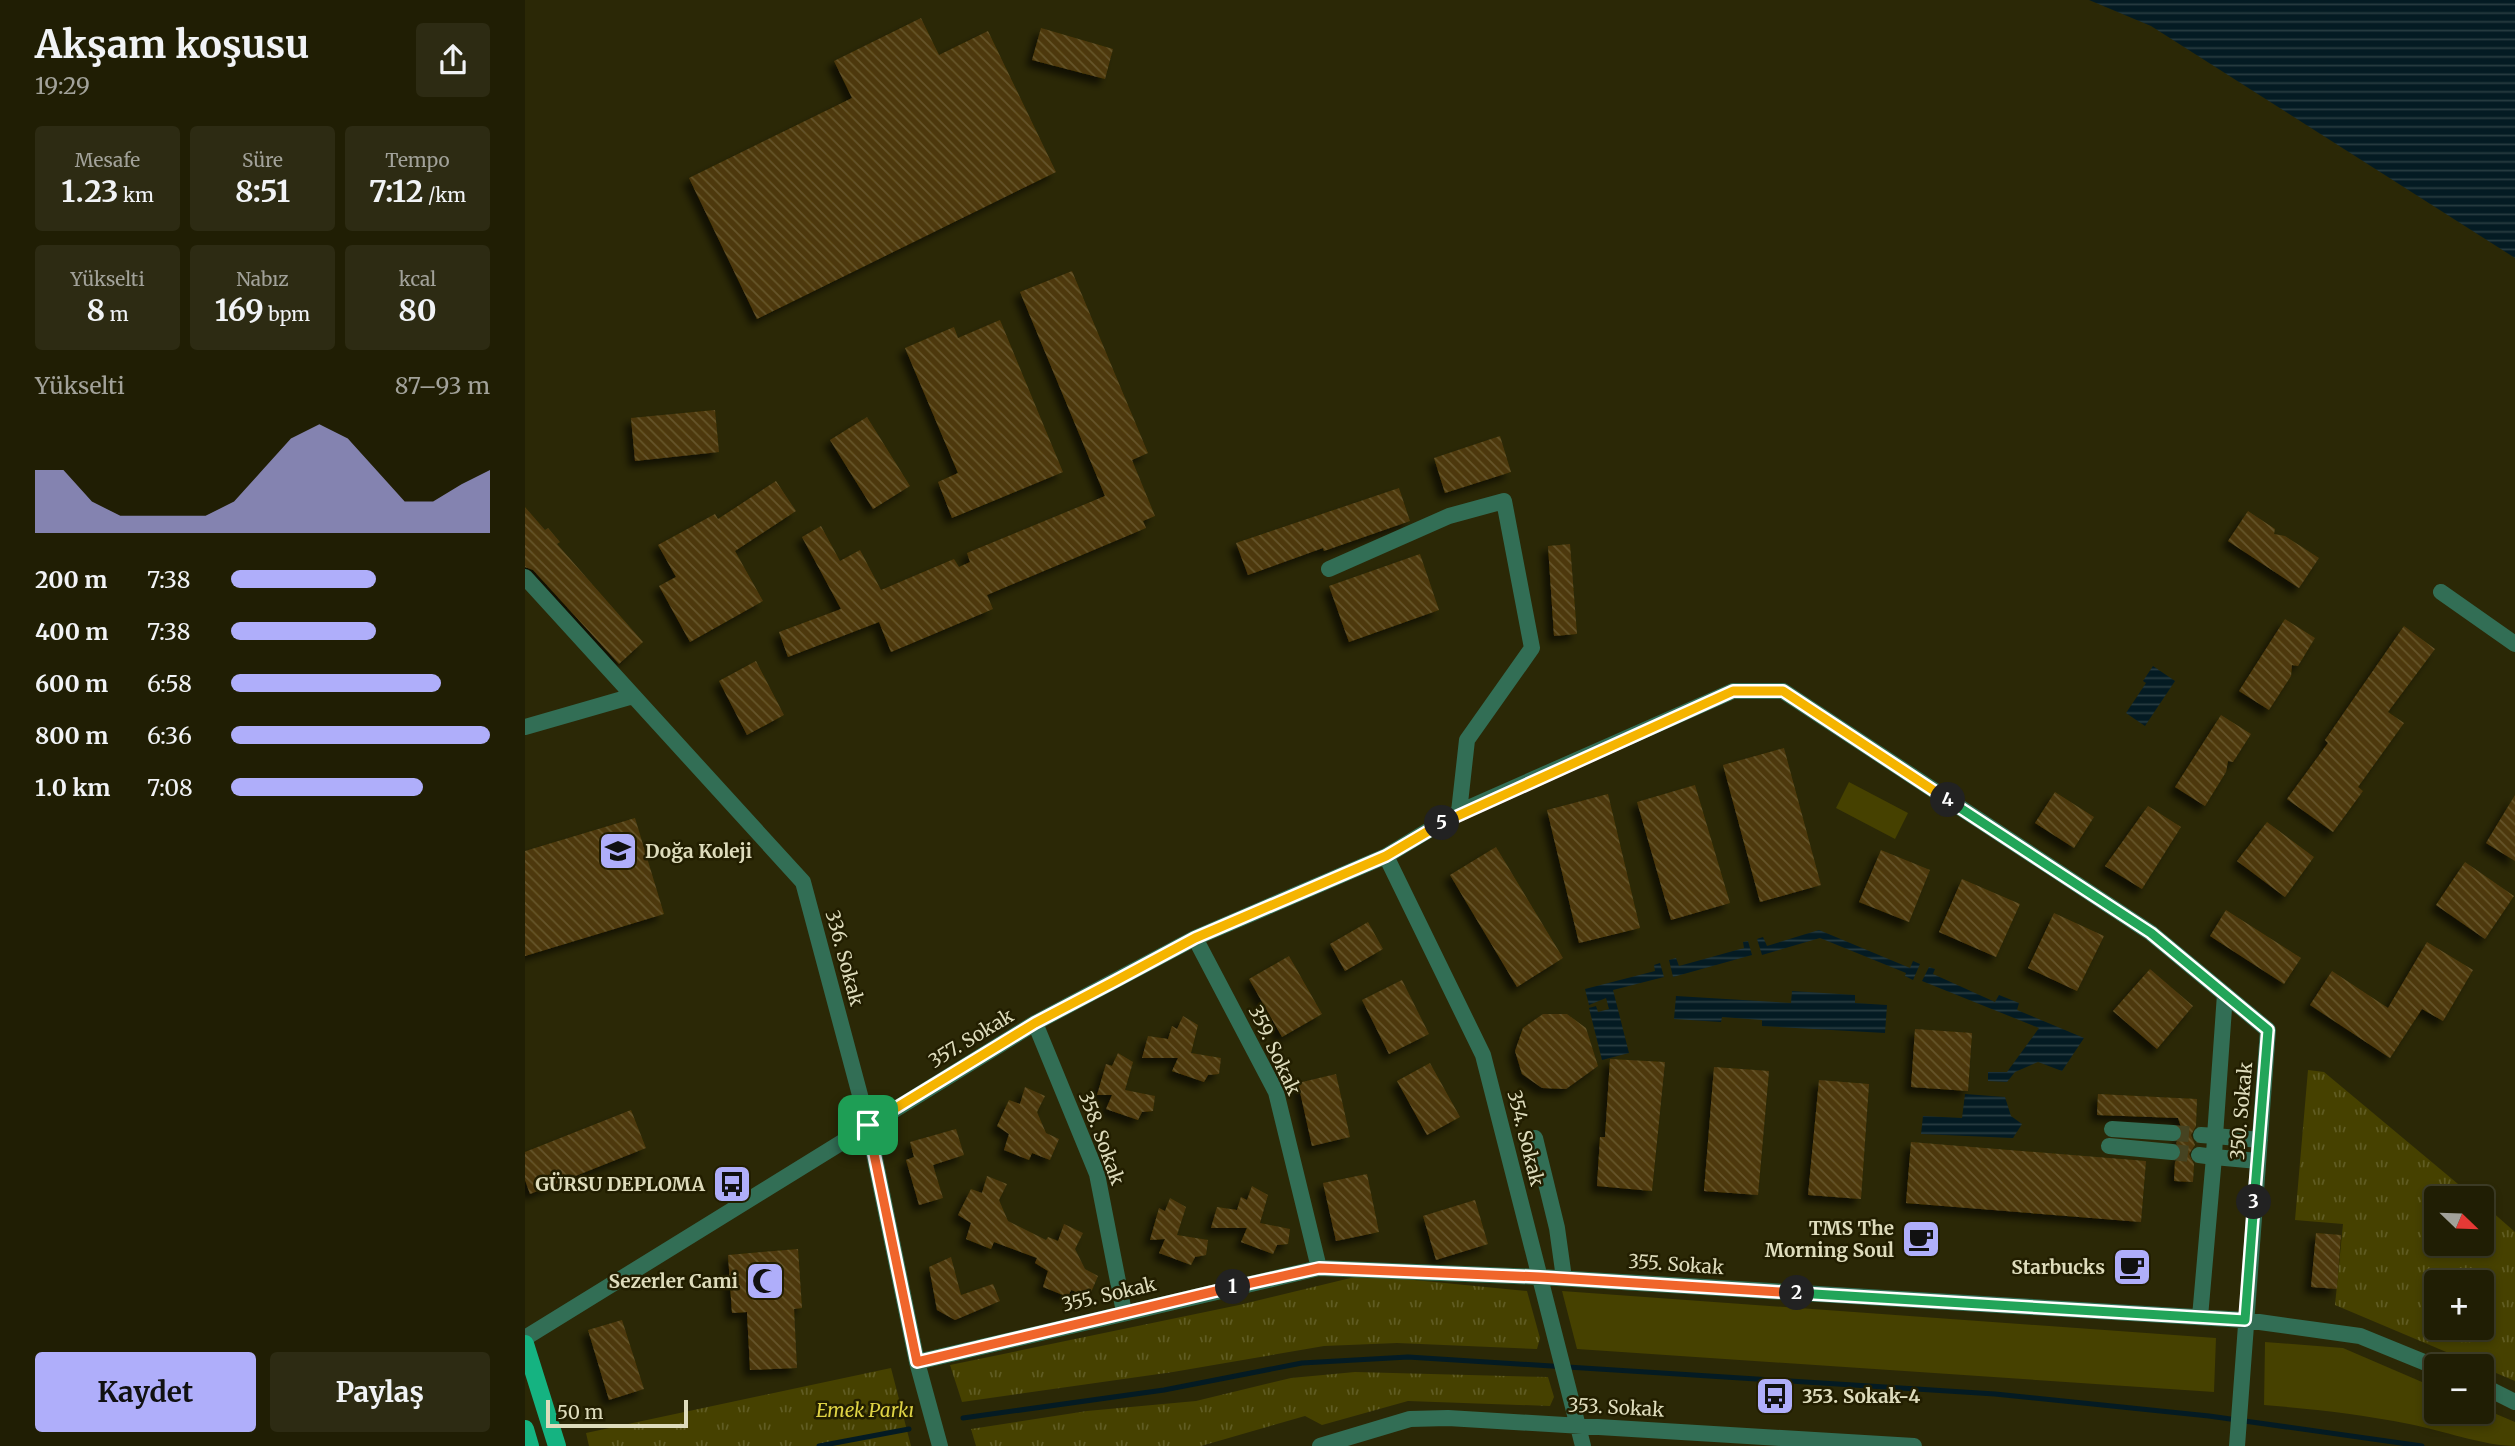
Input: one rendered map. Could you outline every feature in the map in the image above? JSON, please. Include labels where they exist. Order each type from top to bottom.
[{"type":"main road","points":[[525,1345],[557,1446]]},
{"type":"main road","points":[[525,1429],[530,1446]]},
{"type":"street","points":[[1329,569],[1449,516],[1504,501],[1532,648],[1468,740],[1459,813]]},
{"type":"street","name":"336. Sokak","points":[[525,577],[803,882],[868,1125],[917,1362],[940,1446]]},
{"type":"street","points":[[2441,592],[2515,644]]},
{"type":"street","name":"357. Sokak","points":[[525,1338],[1035,1023],[1195,938],[1386,856],[1459,813],[1733,691],[1783,691],[2151,933],[2268,1030]]},
{"type":"street","points":[[525,727],[633,696]]},
{"type":"street","name":"354. Sokak","points":[[1386,856],[1483,1055],[1583,1446]]},
{"type":"street","name":"359. Sokak","points":[[1195,938],[1276,1092],[1319,1268]]},
{"type":"street","points":[[2200,1317],[2206,1156],[2225,994]]},
{"type":"street","name":"358. Sokak","points":[[1035,1023],[1097,1174],[1124,1312]]},
{"type":"street","name":"350. Sokak","points":[[2237,1442],[2268,1030]]},
{"type":"street","points":[[2112,1129],[2173,1133]]},
{"type":"street","points":[[2208,1136],[2260,1140]]},
{"type":"street","points":[[1535,1138],[1557,1228],[1564,1278]]},
{"type":"street","points":[[2109,1146],[2172,1152]]},
{"type":"street","points":[[2206,1156],[2258,1161]]},
{"type":"street","name":"355. Sokak","points":[[917,1362],[1319,1268],[1564,1278],[2245,1320],[2360,1336],[2424,1362]]},
{"type":"street","points":[[2494,1392],[2515,1402]]},
{"type":"street","name":"353. Sokak","points":[[1319,1446],[1369,1439],[1410,1419],[1448,1418],[1914,1446]]},
{"type":"green space","points":[[1849,782],[1908,813],[1895,839],[1836,808]]},
{"type":"green space","points":[[2308,1070],[2324,1072],[2460,1186],[2424,1186],[2424,1256],[2494,1256],[2494,1214],[2515,1232],[2515,1381],[2494,1372],[2494,1354],[2451,1354],[2335,1305],[2343,1224],[2295,1220]]},
{"type":"green space","points":[[1363,1275],[1527,1291],[1540,1338],[1537,1349],[1397,1343],[1324,1346],[1173,1372],[962,1402],[950,1365],[1239,1305]]},
{"type":"green space","points":[[1562,1291],[2216,1338],[2214,1392],[1577,1349]]},
{"type":"green space","points":[[2265,1342],[2343,1348],[2424,1383],[2424,1424],[2494,1424],[2494,1413],[2515,1422],[2515,1446],[2373,1417],[2264,1405]]},
{"type":"green space","name":"Emek Parkı","points":[[891,1368],[911,1446],[589,1446],[586,1433]]},
{"type":"green space","points":[[1355,1372],[1548,1377],[1554,1397],[1550,1406],[1408,1401],[1322,1425],[1305,1416],[1201,1446],[976,1446],[971,1429],[1087,1411],[1196,1401],[1291,1378]]},
{"type":"water","points":[[2089,0],[2515,0],[2515,258],[2151,26]]},
{"type":"water","points":[[2153,666],[2175,681],[2145,726],[2126,713],[2146,683],[2143,681]]},
{"type":"water","points":[[1819,930],[1910,968],[1913,961],[1920,964],[1913,980],[1905,976],[1906,973],[1820,938],[1762,955],[1757,939],[1763,937],[1767,946]]},
{"type":"water","points":[[1748,941],[1752,955],[1673,977],[1669,960],[1676,958],[1679,966],[1744,948],[1743,942]]},
{"type":"water","points":[[1660,963],[1664,977],[1613,990],[1629,1053],[1602,1060],[1589,1008],[1596,1006],[1598,1012],[1609,1009],[1606,998],[1589,1005],[1585,989],[1655,971],[1654,965]]},
{"type":"water","points":[[1929,967],[1935,969],[1933,974],[1995,1002],[1999,995],[2019,1003],[2017,1010],[2084,1038],[2062,1071],[2038,1062],[2015,1072],[2007,1082],[1988,1081],[1988,1072],[2007,1072],[2039,1028],[1922,981]]},
{"type":"water","points":[[1792,991],[1855,995],[1855,1003],[1887,1005],[1885,1033],[1762,1026],[1762,1020],[1722,1017],[1721,1022],[1674,1019],[1676,996],[1791,1003]]},
{"type":"water","points":[[1965,1094],[2005,1097],[2011,1116],[2022,1124],[2013,1138],[1921,1134],[1923,1116],[1962,1118]]},
{"type":"building","points":[[921,18],[939,55],[988,31],[1056,172],[757,319],[689,178],[852,98],[834,61]]},
{"type":"building","points":[[1041,28],[1113,49],[1105,79],[1032,60]]},
{"type":"building","points":[[1072,271],[1148,453],[1132,460],[1155,516],[1143,521],[1146,528],[987,595],[993,609],[891,652],[879,622],[788,657],[779,632],[841,609],[802,537],[821,526],[840,561],[860,550],[881,590],[954,559],[959,567],[970,562],[967,553],[1105,496],[1020,292]]},
{"type":"building","points":[[1000,320],[1063,472],[952,518],[938,482],[958,473],[905,348],[954,327],[958,338]]},
{"type":"building","points":[[715,410],[719,452],[635,461],[631,418]]},
{"type":"building","points":[[867,417],[910,486],[873,509],[830,440]]},
{"type":"building","points":[[1500,436],[1511,472],[1445,493],[1434,458]]},
{"type":"building","points":[[776,481],[796,511],[735,551],[763,601],[690,642],[659,586],[676,577],[658,545],[715,514],[718,519]]},
{"type":"building","points":[[1399,488],[1410,521],[1248,575],[1236,543]]},
{"type":"building","points":[[525,507],[545,530],[548,528],[560,542],[557,544],[643,642],[619,664],[533,570],[525,567]]},
{"type":"building","points":[[2248,511],[2275,529],[2274,534],[2285,536],[2319,558],[2299,588],[2228,541]]},
{"type":"building","points":[[1570,544],[1577,634],[1554,636],[1548,546]]},
{"type":"building","points":[[1420,554],[1439,610],[1349,642],[1329,586]]},
{"type":"building","points":[[2285,619],[2315,638],[2298,666],[2292,665],[2291,676],[2269,710],[2239,691]]},
{"type":"building","points":[[2404,626],[2435,649],[2388,712],[2404,723],[2358,787],[2363,791],[2333,832],[2287,799],[2328,743],[2325,740]]},
{"type":"building","points":[[756,661],[784,715],[747,735],[719,681]]},
{"type":"building","points":[[2221,715],[2251,734],[2233,762],[2228,761],[2226,772],[2205,806],[2175,787]]},
{"type":"building","points":[[1784,748],[1821,885],[1760,902],[1723,765]]},
{"type":"building","points":[[1695,785],[1730,903],[1671,920],[1637,802]]},
{"type":"building","points":[[2055,792],[2094,817],[2074,848],[2035,823]]},
{"type":"building","points":[[1608,794],[1640,928],[1579,943],[1547,810]]},
{"type":"building","points":[[2515,795],[2515,861],[2486,843]]},
{"type":"building","points":[[2148,806],[2181,827],[2142,889],[2105,866]]},
{"type":"building","points":[[635,818],[664,914],[525,956],[525,851]]},
{"type":"building","points":[[2267,822],[2314,857],[2285,897],[2237,861]]},
{"type":"building","points":[[1496,847],[1563,958],[1517,987],[1450,875]]},
{"type":"building","points":[[1881,850],[1930,870],[1909,922],[1859,902]]},
{"type":"building","points":[[2465,862],[2514,896],[2485,939],[2436,905]]},
{"type":"building","points":[[1962,879],[2020,904],[1996,957],[1939,932]]},
{"type":"building","points":[[2226,910],[2301,958],[2284,984],[2210,936]]},
{"type":"building","points":[[2054,913],[2104,936],[2077,991],[2028,968]]},
{"type":"building","points":[[1368,922],[1383,949],[1345,971],[1330,944]]},
{"type":"building","points":[[2427,942],[2473,970],[2443,1021],[2422,1009],[2390,1058],[2310,1005],[2332,971],[2388,1008]]},
{"type":"building","points":[[1289,956],[1322,1014],[1282,1037],[1249,979]]},
{"type":"building","points":[[2150,969],[2193,1006],[2157,1049],[2113,1011]]},
{"type":"building","points":[[1402,980],[1429,1034],[1389,1054],[1362,1000]]},
{"type":"building","points":[[1543,1014],[1567,1014],[1586,1028],[1598,1066],[1566,1089],[1542,1088],[1522,1074],[1515,1051],[1523,1028]]},
{"type":"building","points":[[1183,1016],[1198,1025],[1191,1053],[1221,1058],[1219,1074],[1208,1075],[1204,1082],[1172,1071],[1178,1058],[1142,1058],[1148,1036],[1168,1039],[1172,1026],[1177,1029]]},
{"type":"building","points":[[1915,1029],[1972,1033],[1968,1091],[1911,1087]]},
{"type":"building","points":[[1118,1053],[1133,1062],[1125,1090],[1155,1096],[1153,1111],[1142,1112],[1138,1120],[1106,1109],[1112,1095],[1097,1095],[1106,1064],[1112,1066]]},
{"type":"building","points":[[1610,1059],[1665,1062],[1652,1191],[1597,1186],[1600,1137],[1605,1137]]},
{"type":"building","points":[[1430,1063],[1460,1117],[1427,1135],[1397,1081]]},
{"type":"building","points":[[1714,1067],[1769,1071],[1758,1195],[1704,1191]]},
{"type":"building","points":[[1336,1074],[1350,1137],[1312,1146],[1298,1083]]},
{"type":"building","points":[[1819,1080],[1869,1084],[1861,1199],[1808,1195]]},
{"type":"building","points":[[1025,1087],[1045,1096],[1037,1112],[1046,1133],[1059,1139],[1050,1160],[1032,1153],[1029,1160],[1004,1150],[1009,1134],[997,1126],[1009,1100],[1020,1104]]},
{"type":"building","points":[[2098,1094],[2197,1099],[2196,1126],[2191,1135],[2195,1145],[2189,1154],[2194,1164],[2193,1182],[2174,1181],[2175,1162],[2182,1152],[2176,1143],[2183,1133],[2178,1118],[2097,1115]]},
{"type":"building","points":[[631,1110],[646,1148],[530,1194],[525,1180],[525,1152]]},
{"type":"building","points":[[956,1129],[964,1155],[933,1165],[943,1198],[919,1205],[906,1160],[914,1157],[910,1142]]},
{"type":"building","points":[[1911,1142],[2146,1161],[2141,1222],[1906,1203]]},
{"type":"building","points":[[1367,1174],[1379,1232],[1336,1241],[1323,1183]]},
{"type":"building","points":[[987,1176],[1007,1184],[999,1200],[1008,1221],[1046,1240],[1048,1237],[1058,1241],[1064,1224],[1083,1233],[1075,1249],[1085,1269],[1098,1276],[1089,1297],[1071,1290],[1068,1297],[1043,1287],[1048,1271],[1035,1263],[1037,1258],[994,1242],[991,1249],[966,1239],[971,1223],[958,1215],[971,1189],[982,1193]]},
{"type":"building","points":[[1252,1186],[1268,1195],[1260,1223],[1290,1229],[1288,1244],[1277,1245],[1273,1254],[1241,1242],[1247,1228],[1211,1228],[1217,1207],[1237,1210],[1241,1197],[1247,1200]]},
{"type":"building","points":[[1170,1198],[1186,1207],[1177,1235],[1208,1240],[1206,1255],[1195,1257],[1191,1265],[1159,1253],[1165,1239],[1150,1240],[1159,1208],[1165,1211]]},
{"type":"building","points":[[1475,1200],[1488,1244],[1436,1260],[1423,1216]]},
{"type":"building","points":[[2316,1233],[2341,1235],[2337,1289],[2311,1287]]},
{"type":"building","points":[[798,1249],[802,1308],[794,1309],[797,1368],[750,1370],[747,1312],[732,1313],[728,1255]]},
{"type":"building","points":[[951,1257],[961,1295],[993,1284],[1000,1301],[955,1320],[937,1310],[929,1267]]},
{"type":"building","points":[[622,1320],[644,1389],[609,1400],[588,1330]]},
{"type":"waterway","points":[[963,1418],[1164,1390],[1302,1363],[1408,1357],[1995,1394],[2209,1416],[2422,1446]]},
{"type":"waterway","points":[[819,1446],[909,1429]]},
{"type":"tunnel","points":[[2173,1133],[2201,1135]]},
{"type":"tunnel","points":[[2172,1152],[2199,1155]]},
{"type":"place","name":"Doğa Koleji","points":[[618,851]]},
{"type":"place","name":"GÜRSU DEPLOMA","points":[[732,1184]]},
{"type":"place","name":"TMS The Morning Soul","points":[[1921,1239]]},
{"type":"place","name":"Starbucks","points":[[2132,1267]]},
{"type":"place","name":"Sezerler Cami","points":[[765,1281]]},
{"type":"place","name":"353. Sokak-4","points":[[1775,1396]]},
{"type":"route","points":[[1733,691],[1783,691],[2151,933],[2268,1030],[2245,1320],[1540,1277],[1319,1268],[917,1362],[868,1125],[1035,1023],[1195,938],[1386,856],[1459,813],[1733,691]]}]
